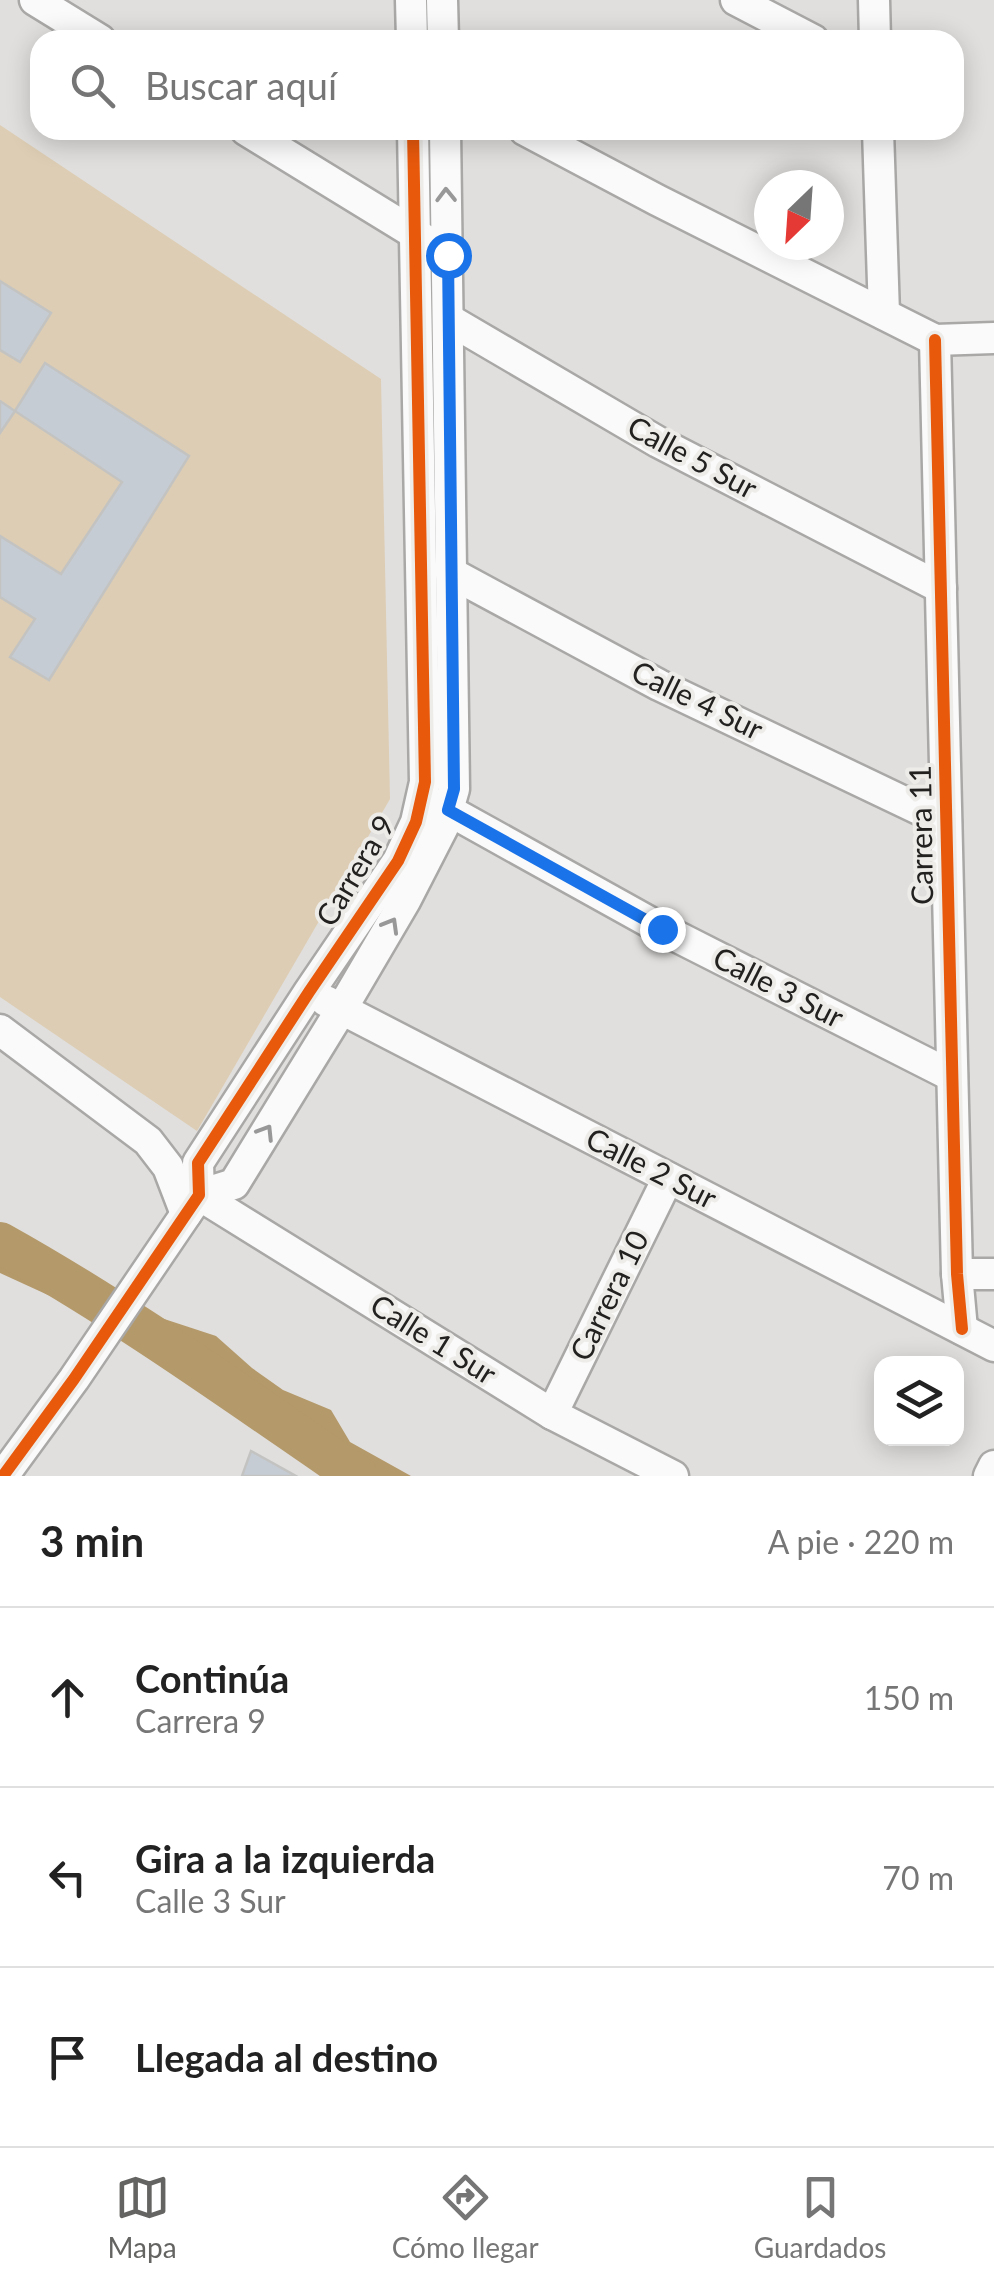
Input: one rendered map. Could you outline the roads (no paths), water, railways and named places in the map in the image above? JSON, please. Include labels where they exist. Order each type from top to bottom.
[{"type":"street","points":[[412,0],[412,30]]},
{"type":"street","points":[[442,0],[443,30]]},
{"type":"street","points":[[736,0],[794,30]]},
{"type":"street","points":[[874,0],[875,30]]},
{"type":"street","points":[[46,3],[85,30]]},
{"type":"street","points":[[262,140],[448,255]]},
{"type":"street","name":"Carrera 9","points":[[198,1164],[398,861],[416,822],[426,782],[413,140]]},
{"type":"street","name":"Carrera 9","points":[[4,1476],[192,1205],[234,1184],[341,1010],[443,827],[454,789],[445,140]]},
{"type":"street","points":[[544,140],[936,340],[994,338]]},
{"type":"street","points":[[878,140],[884,314]]},
{"type":"street","name":"Calle 5 Sur","points":[[448,320],[658,442],[941,588]]},
{"type":"street","name":"Carrera 11","points":[[936,340],[957,1274],[962,1329]]},
{"type":"street","name":"Calle 4 Sur","points":[[451,574],[659,685],[946,822]]},
{"type":"street","name":"Calle 3 Sur","points":[[448,810],[662,929],[952,1076]]},
{"type":"street","name":"Calle 2 Sur","points":[[309,992],[994,1346]]},
{"type":"street","points":[[0,1030],[148,1141],[198,1164],[192,1205]]},
{"type":"street","points":[[148,1141],[192,1205]]},
{"type":"street","name":"Carrera 10","points":[[552,1414],[668,1178]]},
{"type":"street","name":"Calle 1 Sur","points":[[192,1205],[552,1414],[673,1476]]},
{"type":"street","points":[[957,1274],[994,1274]]},
{"type":"street","points":[[989,1476],[994,1466]]},
{"type":"waterway","points":[[0,1243],[137,1326],[357,1476]]}]
